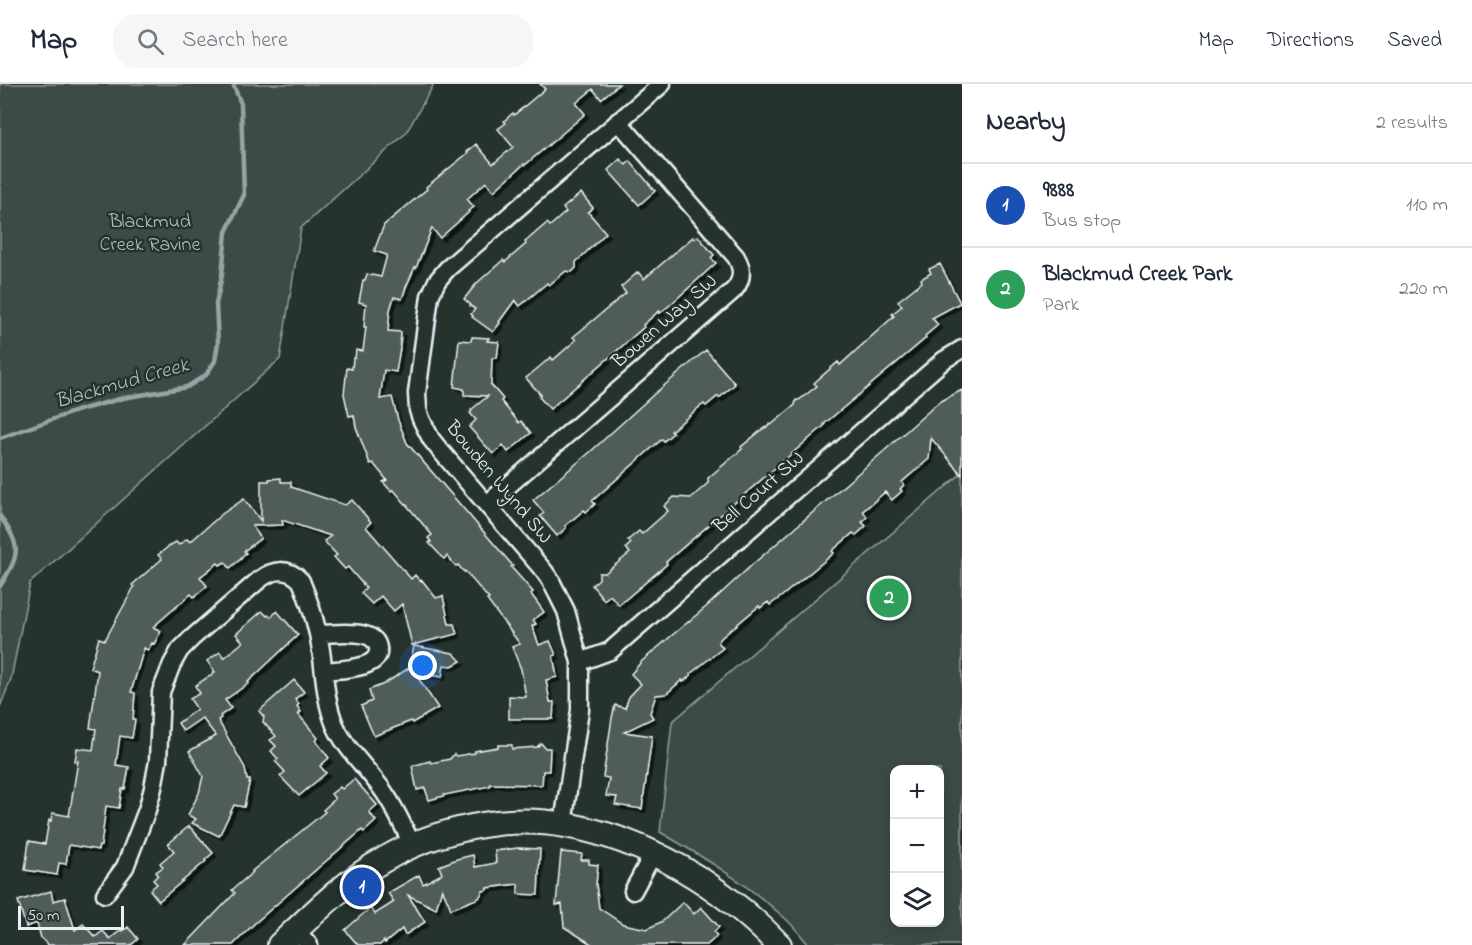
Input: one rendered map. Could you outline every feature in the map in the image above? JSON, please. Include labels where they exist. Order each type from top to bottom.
[{"type":"street","name":"Bowden Wynd SW","points":[[563,824],[581,685],[580,662],[566,611],[551,581],[535,559],[438,449],[425,429],[418,410],[417,393],[430,296],[437,280],[662,84]]},
{"type":"street","name":"Bowen Way SW","points":[[487,504],[734,290],[740,280],[742,268],[736,257],[618,121]]},
{"type":"street","name":"Bell Court SW","points":[[580,662],[617,646],[944,360],[962,350]]},
{"type":"street","points":[[105,894],[122,872],[147,810],[158,761],[161,692],[172,664],[180,650],[192,638],[265,575],[275,570],[290,572],[301,581],[318,634],[330,710],[340,735],[384,792],[412,845]]},
{"type":"street","points":[[318,634],[367,636],[373,639],[379,650],[374,660],[363,666],[324,671]]},
{"type":"street","points":[[295,940],[333,896],[370,868],[412,845],[444,834],[479,826],[525,822],[563,824],[618,839],[653,854],[716,890],[751,918],[779,945]]},
{"type":"street","points":[[633,891],[653,854]]},
{"type":"green space","name":"Blackmud Creek Ravine","points":[[0,84],[434,84],[406,133],[301,228],[280,359],[30,583],[11,679],[0,707]]},
{"type":"green space","points":[[962,473],[962,945],[809,945],[787,920],[757,895],[710,862],[660,832],[672,722]]},
{"type":"building","points":[[540,84],[619,84],[601,99],[593,89],[576,103],[585,114],[494,191],[486,182],[467,199],[474,207],[440,238],[432,228],[402,299],[394,297],[390,310],[388,331],[401,332],[400,348],[396,372],[384,370],[380,399],[392,397],[407,443],[513,566],[511,567],[533,592],[531,594],[544,612],[533,620],[536,624],[532,626],[539,645],[550,641],[556,655],[553,656],[557,677],[546,680],[550,702],[554,702],[553,719],[509,719],[509,696],[526,697],[521,669],[512,647],[520,644],[487,600],[489,599],[465,571],[458,565],[456,566],[447,556],[444,559],[429,543],[431,542],[428,538],[432,535],[393,489],[391,491],[383,482],[387,480],[373,463],[370,464],[356,427],[354,415],[349,416],[344,394],[347,368],[352,369],[356,350],[363,351],[366,304],[359,302],[363,280],[367,274],[381,277],[387,255],[374,251],[384,225],[476,144],[493,164],[513,147],[498,129],[513,113],[514,115],[545,89]]},
{"type":"building","points":[[620,159],[626,165],[630,161],[655,191],[639,205],[608,170]]},
{"type":"building","points":[[581,193],[593,208],[588,212],[606,233],[576,262],[576,268],[572,272],[566,271],[549,285],[547,283],[520,306],[515,300],[493,332],[472,317],[471,314],[475,309],[464,299],[477,283],[503,260],[505,262],[526,244],[525,242],[547,223],[550,226],[566,212],[563,208]]},
{"type":"building","points":[[698,236],[714,255],[711,258],[716,263],[550,409],[526,378],[551,357],[553,360],[576,340],[573,337],[626,293],[621,287],[638,272],[644,279],[693,237],[694,239]]},
{"type":"building","points":[[940,264],[960,303],[932,318],[938,325],[925,336],[926,338],[824,424],[619,605],[610,595],[604,600],[592,585],[599,579],[599,573],[605,573],[630,553],[626,548],[631,543],[628,540],[639,531],[642,534],[668,511],[664,506],[674,497],[691,498],[708,483],[708,478],[742,449],[741,447],[795,405],[796,400],[817,386],[814,383],[838,362],[840,365],[894,316],[892,314],[902,306],[898,301],[922,282],[921,279],[931,273],[929,269]]},
{"type":"building","points":[[472,337],[489,338],[487,341],[499,342],[497,358],[492,358],[491,385],[519,423],[521,421],[531,433],[508,452],[503,445],[493,454],[469,427],[476,420],[470,413],[471,410],[488,396],[464,395],[464,389],[454,387],[459,340],[471,341]]},
{"type":"building","points":[[706,350],[735,384],[719,398],[718,396],[706,406],[704,404],[697,409],[671,431],[673,433],[664,441],[662,439],[592,501],[595,504],[565,526],[566,528],[557,536],[540,516],[544,513],[533,500]]},
{"type":"building","points":[[962,390],[962,475],[931,438],[929,459],[902,482],[904,485],[900,489],[902,491],[892,500],[885,492],[863,511],[867,517],[862,522],[866,526],[856,535],[853,533],[832,551],[834,553],[782,596],[770,605],[768,602],[760,608],[759,606],[721,638],[718,642],[723,648],[683,682],[682,680],[666,694],[656,695],[650,713],[653,718],[624,732],[652,736],[642,809],[615,805],[617,797],[606,796],[609,778],[603,777],[612,718],[615,705],[625,708],[629,697],[641,684],[631,674],[641,662],[939,402]]},
{"type":"building","points":[[281,478],[281,482],[291,482],[291,487],[345,505],[352,500],[371,522],[366,527],[411,579],[415,575],[436,598],[443,596],[449,624],[454,624],[457,634],[412,645],[402,604],[394,611],[381,596],[372,604],[361,593],[366,588],[348,567],[345,569],[334,557],[337,555],[324,541],[331,536],[282,520],[283,525],[252,526],[261,538],[244,551],[246,553],[242,558],[230,568],[225,562],[220,565],[218,563],[200,577],[207,586],[194,597],[191,594],[153,627],[161,631],[148,650],[144,648],[131,692],[135,693],[132,738],[120,736],[116,765],[129,767],[125,789],[122,789],[119,808],[106,806],[101,846],[98,850],[69,845],[66,864],[59,863],[57,875],[25,870],[29,841],[45,844],[52,813],[69,816],[78,761],[75,761],[77,748],[93,750],[96,729],[90,728],[98,671],[90,668],[99,638],[105,640],[134,587],[132,585],[162,559],[158,555],[169,546],[176,542],[179,545],[187,539],[190,542],[222,514],[244,499],[261,521],[261,481]]},
{"type":"building","points":[[262,611],[271,617],[277,611],[298,635],[249,683],[225,700],[231,708],[218,720],[245,768],[247,780],[250,780],[244,807],[234,805],[219,836],[192,823],[196,819],[188,815],[199,793],[203,776],[189,751],[216,736],[202,718],[183,731],[178,723],[197,709],[190,699],[200,693],[195,686],[215,672],[207,661],[220,652],[224,658],[243,642],[236,634]]},
{"type":"building","points":[[414,646],[453,653],[461,661],[452,666],[444,665],[442,677],[415,673],[438,708],[412,723],[411,721],[374,736],[361,706],[372,701],[369,690],[384,684],[409,668]]},
{"type":"building","points":[[294,680],[304,692],[295,699],[301,712],[298,714],[318,738],[316,741],[329,758],[320,766],[326,773],[299,796],[280,776],[285,772],[275,761],[278,759],[271,751],[276,746],[270,740],[276,736],[263,722],[264,717],[259,711]]},
{"type":"building","points":[[541,743],[545,748],[550,748],[549,771],[543,771],[542,785],[490,784],[490,786],[429,800],[425,788],[417,790],[412,766],[450,759],[454,754],[456,756],[475,753],[475,751],[498,747],[498,745],[512,745],[512,749],[537,747]]},
{"type":"building","points":[[354,779],[377,805],[369,812],[376,821],[364,832],[362,830],[318,868],[233,945],[185,945],[235,893],[232,890],[325,812],[323,810],[335,799],[331,794],[340,787],[342,789]]},
{"type":"building","points":[[189,826],[213,853],[159,901],[150,890],[157,884],[153,880],[158,875],[156,872],[163,867],[160,863],[174,851],[168,844]]},
{"type":"building","points":[[518,848],[540,849],[538,895],[518,894],[518,884],[487,888],[479,898],[451,909],[442,888],[436,909],[408,895],[425,922],[405,935],[402,929],[380,945],[358,945],[345,930],[370,908],[375,914],[394,902],[388,893],[419,875],[423,884],[442,874],[439,866],[457,859],[473,855],[475,867],[496,863],[495,851]]},
{"type":"building","points":[[561,852],[582,854],[581,860],[589,860],[589,864],[598,865],[596,884],[599,908],[623,924],[647,929],[663,921],[683,902],[694,914],[701,907],[719,927],[714,932],[717,936],[707,945],[593,945],[564,927],[562,904],[556,905]]},
{"type":"building","points":[[51,891],[53,901],[65,898],[75,930],[83,924],[95,937],[103,931],[110,939],[128,927],[138,939],[131,945],[48,945],[41,938],[37,923],[26,927],[18,901]]},
{"type":"waterway","name":"Blackmud Creek","points":[[0,438],[76,411],[123,398],[187,387],[206,375],[215,361],[218,343],[216,304],[222,275],[226,232],[244,195],[241,104],[233,84]]},
{"type":"waterway","name":"Blackmud Creek","points":[[0,516],[12,535],[16,550],[12,566],[0,586]]},
{"type":"place","name":"Blackmud Creek Park","points":[[889,598]]},
{"type":"place","name":"9888","points":[[362,887]]}]
